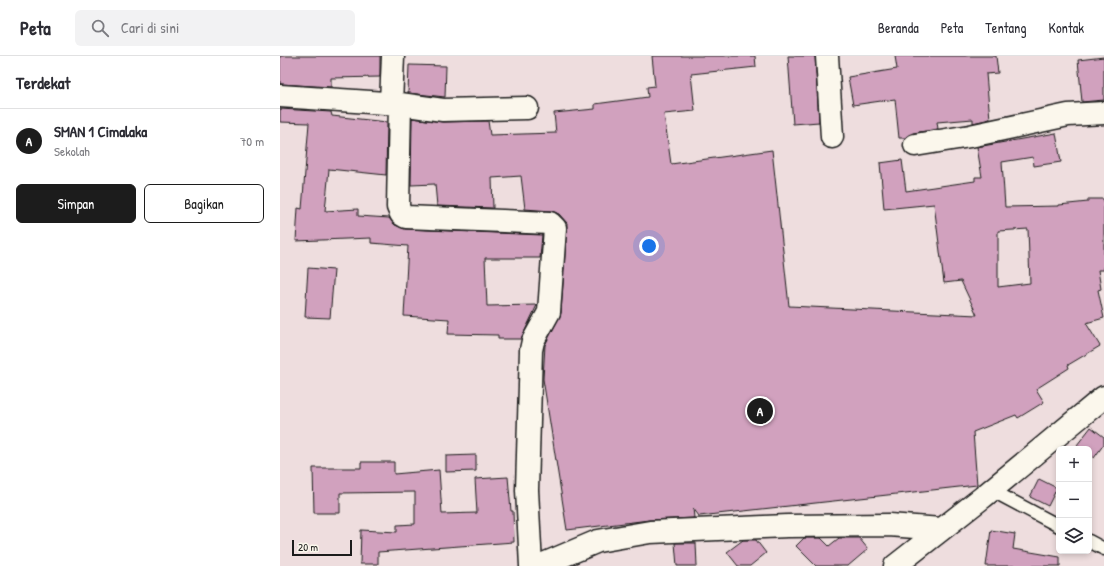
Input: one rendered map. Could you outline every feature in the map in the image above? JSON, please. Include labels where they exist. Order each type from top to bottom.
[{"type":"street","points":[[393,56],[398,207],[401,214],[406,217],[550,223],[555,228],[549,312],[533,341],[531,350],[526,490],[530,566]]},
{"type":"street","points":[[827,56],[832,137]]},
{"type":"street","points":[[280,96],[395,104],[442,110],[527,108]]},
{"type":"street","points":[[915,145],[970,136],[1068,115],[1104,113]]},
{"type":"street","points":[[895,566],[991,490],[1104,397]]},
{"type":"street","points":[[539,566],[598,541],[650,532],[788,526],[889,525],[941,529]]},
{"type":"lane","points":[[991,490],[1056,524]]},
{"type":"lane","points":[[1092,543],[1104,549]]},
{"type":"building","points":[[280,56],[380,56],[380,77],[331,78],[331,87],[280,84]]},
{"type":"building","points":[[652,56],[755,56],[756,67],[691,74],[695,111],[664,114],[671,164],[772,150],[789,306],[977,315],[961,281],[944,283],[934,204],[884,209],[880,163],[902,160],[906,191],[975,181],[975,177],[982,177],[977,147],[1056,133],[1061,162],[1034,166],[1033,157],[1002,162],[1005,207],[1059,206],[1088,202],[1088,199],[1104,199],[1104,270],[1098,270],[1101,289],[1098,290],[1104,318],[1086,323],[1100,346],[1068,365],[1069,368],[1036,389],[1044,402],[1018,418],[1016,415],[973,432],[977,485],[699,516],[693,508],[694,518],[649,520],[567,530],[543,379],[545,345],[561,313],[567,223],[559,214],[551,211],[525,209],[521,176],[492,178],[493,208],[437,206],[435,184],[411,185],[412,118],[443,122],[488,121],[490,135],[556,133],[554,113],[595,109],[595,104],[648,97],[647,87],[655,86]],"holes":[[[1028,229],[1030,283],[998,287],[998,231]]]},
{"type":"building","points":[[788,56],[815,56],[819,122],[793,124]]},
{"type":"building","points":[[895,56],[996,56],[998,73],[986,74],[990,119],[973,123],[973,119],[937,122],[938,129],[913,133],[905,138],[899,138],[895,99],[853,105],[848,77],[897,69]]},
{"type":"building","points":[[1104,57],[1104,100],[1082,102],[1078,60]]},
{"type":"building","points":[[409,65],[446,66],[445,97],[408,93]]},
{"type":"building","points":[[280,109],[331,112],[332,116],[387,122],[386,175],[329,169],[325,211],[358,209],[358,216],[389,218],[395,225],[405,229],[542,235],[540,258],[485,258],[487,306],[537,305],[521,339],[498,339],[498,335],[448,334],[449,319],[404,316],[408,246],[371,243],[371,238],[296,241],[298,208],[302,209],[309,123],[280,122]]},
{"type":"building","points":[[308,268],[334,270],[330,318],[305,317]]},
{"type":"building","points":[[1091,427],[1104,437],[1104,444],[1094,458],[1092,456],[1092,446],[1077,445]]},
{"type":"building","points":[[476,455],[476,471],[446,472],[446,456]]},
{"type":"building","points":[[361,462],[394,462],[394,474],[439,470],[442,514],[477,513],[475,479],[508,477],[511,511],[513,511],[514,542],[378,552],[378,564],[360,564],[361,530],[397,532],[397,525],[415,524],[415,492],[340,493],[340,513],[314,513],[313,468],[361,468]]},
{"type":"building","points":[[1039,479],[1056,488],[1048,506],[1030,497]]},
{"type":"building","points":[[991,530],[1015,534],[1013,549],[1060,557],[1060,566],[986,566]]},
{"type":"building","points":[[804,538],[821,538],[829,546],[839,538],[859,538],[868,549],[848,566],[816,566],[796,546]]},
{"type":"building","points":[[743,540],[756,540],[766,553],[750,566],[738,566],[727,552]]},
{"type":"building","points":[[675,543],[696,543],[697,566],[677,566]]},
{"type":"place","name":"SMAN 1 Cimalaka","points":[[760,411]]}]
